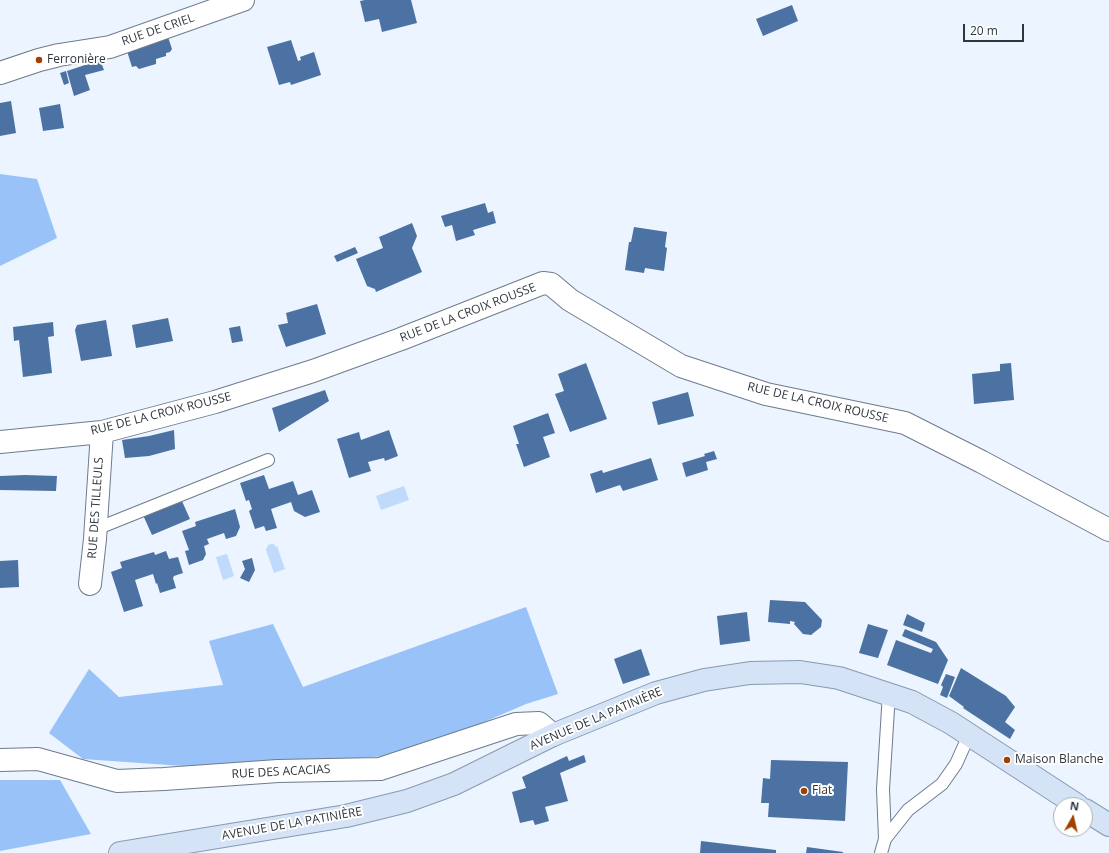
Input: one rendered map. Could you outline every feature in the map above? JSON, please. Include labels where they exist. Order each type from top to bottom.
[{"type":"main road","name":"AVENUE DE LA PATINIÈRE","points":[[120,853],[346,816],[406,801],[454,784],[553,736],[656,692],[704,680],[750,673],[800,672],[839,678],[889,693],[912,702],[951,723],[1065,797]]},
{"type":"main road","points":[[1093,815],[1109,825]]},
{"type":"street","name":"RUE DE CRIEL","points":[[1,71],[52,56],[110,47],[243,0]]},
{"type":"street","name":"RUE DE LA CROIX ROUSSE","points":[[0,442],[102,432],[215,402],[313,371],[401,339],[544,283],[551,284],[570,300],[681,366],[766,394],[905,423],[982,462],[1109,530]]},
{"type":"street","name":"RUE DES TILLEULS","points":[[90,584],[96,529],[102,432]]},
{"type":"street","name":"RUE DES ACACIAS","points":[[0,760],[38,759],[116,781],[164,779],[278,771],[380,769],[516,724],[539,723],[553,736]]},
{"type":"lane","points":[[96,529],[268,460]]},
{"type":"lane","points":[[881,853],[885,839],[883,789],[889,693]]},
{"type":"lane","points":[[885,839],[908,810],[942,784],[956,764],[969,735]]},
{"type":"shaded area","points":[[0,174],[37,179],[57,238],[0,266]]},
{"type":"shaded area","points":[[404,486],[409,500],[381,510],[376,496]]},
{"type":"shaded area","points":[[274,544],[275,547],[277,546],[285,569],[274,573],[266,550],[268,545]]},
{"type":"shaded area","points":[[227,554],[234,576],[223,580],[216,557]]},
{"type":"shaded area","points":[[526,607],[558,694],[526,704],[410,754],[313,762],[197,767],[83,759],[49,733],[89,669],[119,697],[223,685],[209,641],[273,624],[303,687]]},
{"type":"shaded area","points":[[0,780],[60,780],[91,834],[0,851]]},
{"type":"building","points":[[411,0],[417,23],[382,32],[379,19],[365,22],[360,1]]},
{"type":"building","points":[[792,5],[798,21],[763,36],[756,19]]},
{"type":"building","points":[[168,37],[172,49],[170,52],[166,53],[166,56],[156,59],[156,64],[139,69],[136,66],[132,67],[127,51]]},
{"type":"building","points":[[291,40],[298,61],[301,60],[300,57],[314,52],[321,75],[291,85],[290,82],[279,85],[267,47]]},
{"type":"building","points":[[100,60],[104,70],[85,75],[90,90],[74,96],[67,71]]},
{"type":"building","points":[[66,71],[69,83],[64,85],[60,73]]},
{"type":"building","points":[[11,101],[16,133],[0,136],[0,103]]},
{"type":"building","points":[[60,104],[64,128],[43,131],[39,108]]},
{"type":"building","points":[[485,203],[488,213],[493,211],[496,223],[473,230],[475,235],[456,241],[452,225],[445,227],[441,216]]},
{"type":"building","points":[[412,223],[417,236],[412,248],[422,272],[376,292],[375,289],[367,286],[356,259],[383,248],[379,237]]},
{"type":"building","points":[[634,227],[667,232],[665,247],[667,248],[664,271],[645,268],[644,273],[625,270],[629,242],[631,242]]},
{"type":"building","points":[[355,247],[358,253],[337,262],[334,256]]},
{"type":"building","points":[[317,304],[326,334],[286,347],[278,325],[288,323],[286,313]]},
{"type":"building","points":[[168,318],[173,341],[136,348],[132,325]]},
{"type":"building","points":[[106,320],[112,356],[81,361],[75,330],[77,325]]},
{"type":"building","points":[[53,322],[54,336],[48,337],[52,373],[23,377],[19,340],[14,341],[13,327]]},
{"type":"building","points":[[240,326],[243,341],[232,343],[229,328]]},
{"type":"building","points":[[586,363],[607,419],[570,432],[555,394],[564,391],[558,374]]},
{"type":"building","points":[[1011,363],[1014,400],[974,404],[972,374],[1000,371],[1000,364]]},
{"type":"building","points":[[325,390],[329,401],[279,432],[272,408]]},
{"type":"building","points":[[688,392],[694,416],[658,425],[652,402]]},
{"type":"building","points":[[548,413],[555,433],[543,437],[550,457],[524,467],[516,444],[519,444],[513,426]]},
{"type":"building","points":[[174,430],[175,449],[149,456],[125,458],[122,440]]},
{"type":"building","points":[[389,430],[398,456],[385,461],[384,458],[368,462],[371,471],[349,478],[337,439],[359,432],[361,440]]},
{"type":"building","points":[[714,451],[717,459],[706,462],[708,470],[686,477],[682,463],[705,456],[704,454]]},
{"type":"building","points":[[651,458],[658,480],[623,491],[620,485],[596,493],[590,474],[602,470],[603,473]]},
{"type":"building","points":[[264,475],[269,489],[293,481],[298,495],[312,490],[320,512],[305,517],[294,511],[291,502],[271,509],[277,528],[266,531],[264,526],[255,529],[249,511],[252,509],[249,500],[246,501],[240,483]]},
{"type":"building","points":[[0,476],[57,476],[56,491],[0,490]]},
{"type":"building","points":[[181,499],[190,519],[152,535],[143,515]]},
{"type":"building","points":[[235,509],[240,527],[236,536],[226,539],[224,533],[207,539],[209,544],[204,546],[206,554],[203,560],[189,565],[185,551],[189,550],[182,531],[196,526],[195,522]]},
{"type":"building","points":[[166,551],[169,559],[178,557],[183,573],[174,576],[173,578],[176,588],[160,593],[153,574],[135,580],[143,606],[124,612],[111,572],[122,568],[120,562],[154,552],[155,555]]},
{"type":"building","points":[[252,558],[255,570],[249,582],[240,578],[245,569],[242,561]]},
{"type":"building","points":[[18,560],[19,587],[0,588],[0,561]]},
{"type":"building","points":[[770,600],[805,602],[822,620],[821,627],[811,635],[803,634],[794,624],[795,622],[790,621],[790,624],[768,622]]},
{"type":"building","points":[[747,612],[750,641],[720,645],[717,616]]},
{"type":"building","points":[[907,614],[925,623],[922,632],[903,625]]},
{"type":"building","points":[[868,624],[888,630],[878,658],[859,653]]},
{"type":"building","points":[[905,629],[936,642],[948,660],[938,684],[887,665],[896,640],[931,653],[933,649],[902,636]]},
{"type":"building","points":[[641,649],[650,675],[623,684],[614,659]]},
{"type":"building","points":[[961,668],[1006,696],[1015,707],[1005,722],[1015,730],[1010,739],[963,708],[964,707],[949,696]]},
{"type":"building","points":[[946,674],[955,677],[947,698],[940,695],[943,687],[941,685]]},
{"type":"building","points":[[584,755],[586,762],[560,773],[568,801],[545,807],[549,821],[535,825],[533,820],[520,823],[512,792],[526,788],[522,777],[567,756],[569,761]]},
{"type":"building","name":"Fiat","points":[[771,760],[848,762],[845,821],[768,817],[769,803],[761,803],[763,778],[770,779]]},
{"type":"building","points":[[701,841],[776,850],[776,853],[700,853]]},
{"type":"building","points":[[807,847],[843,852],[843,853],[806,853]]},
{"type":"place","name":"Ferronière","points":[[39,60]]},
{"type":"place","name":"Maison Blanche","points":[[1007,760]]},
{"type":"place","name":"Fiat","points":[[804,791]]}]
